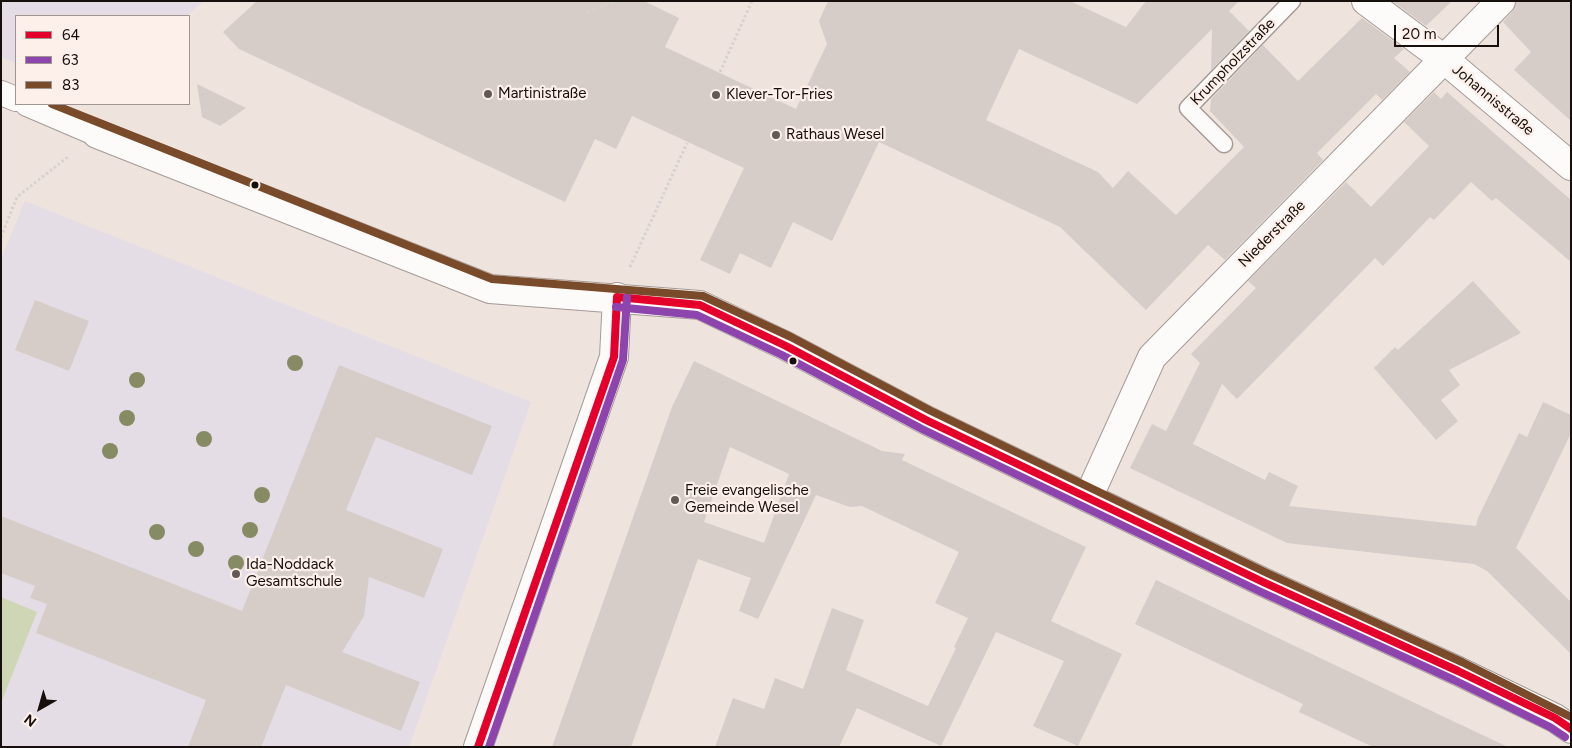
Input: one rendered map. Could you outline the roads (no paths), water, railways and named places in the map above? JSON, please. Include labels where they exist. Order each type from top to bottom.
[{"type":"street","name":"Johannisstraße","points":[[1366,1],[1445,60],[1571,166]]},
{"type":"street","name":"Niederstraße","points":[[1088,498],[1152,357],[1501,1]]},
{"type":"street","points":[[1,93],[15,99]]},
{"type":"street","points":[[29,105],[97,134],[490,289],[617,297],[700,305],[786,346],[926,420],[1088,498],[1458,670],[1555,718],[1571,729]]},
{"type":"street","points":[[478,747],[614,357],[617,297]]},
{"type":"lane","name":"Krumpholzstraße","points":[[1224,144],[1188,108],[1292,1]]},
{"type":"place","name":"Martinistraße","points":[[488,94]]},
{"type":"place","name":"Klever-Tor-Fries","points":[[716,95]]},
{"type":"place","name":"Rathaus Wesel","points":[[776,135]]},
{"type":"place","name":"Freie evangelische Gemeinde Wesel","points":[[675,500]]},
{"type":"place","name":"Ida-Noddack Gesamtschule","points":[[236,574]]}]
